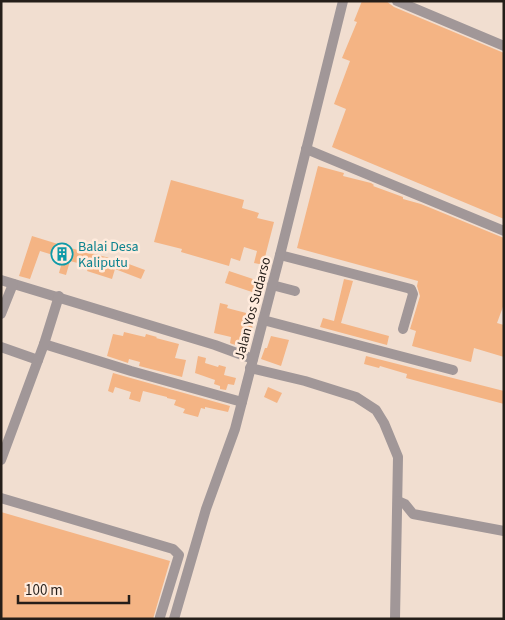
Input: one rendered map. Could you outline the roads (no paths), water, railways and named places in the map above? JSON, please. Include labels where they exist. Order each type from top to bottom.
[{"type":"street","name":"Jalan Yos Sudarso","points":[[174,619],[206,509],[235,429],[343,1]]},
{"type":"street","points":[[397,1],[504,46]]},
{"type":"street","points":[[306,149],[504,231]]},
{"type":"street","points":[[280,254],[411,289],[413,294],[402,329]]},
{"type":"street","points":[[1,280],[215,345],[252,364],[356,397],[376,410],[384,423],[398,456],[395,619]]},
{"type":"street","points":[[1,314],[5,296],[13,284]]},
{"type":"street","points":[[272,285],[295,291]]},
{"type":"street","points":[[1,460],[5,437],[38,360],[58,296]]},
{"type":"street","points":[[263,320],[453,370]]},
{"type":"street","points":[[44,344],[242,402]]},
{"type":"street","points":[[1,347],[38,360]]},
{"type":"street","points":[[1,498],[178,552],[160,618]]},
{"type":"street","points":[[398,501],[405,504],[413,514],[504,531]]},
{"type":"place","name":"Balai Desa Kaliputu","points":[[62,254]]}]
